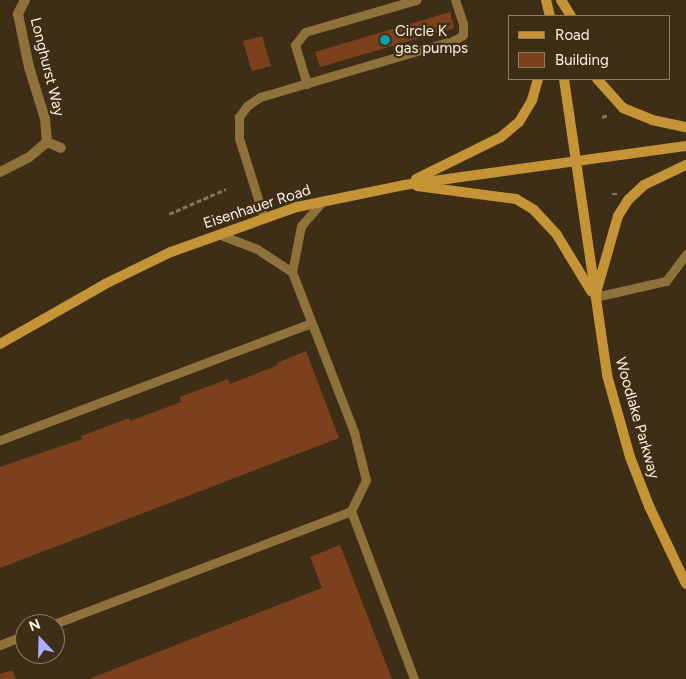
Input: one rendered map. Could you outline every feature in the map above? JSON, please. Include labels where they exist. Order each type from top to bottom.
[{"type":"main road","points":[[546,0],[550,15]]},
{"type":"main road","points":[[561,0],[569,15]]},
{"type":"main road","points":[[404,185],[501,137],[519,122],[532,100],[538,80]]},
{"type":"main road","name":"Woodlake Parkway","points":[[564,80],[574,162],[607,375],[630,457],[649,506],[686,584]]},
{"type":"main road","points":[[598,80],[606,93],[623,108],[652,120],[686,126]]},
{"type":"main road","name":"Eisenhauer Road","points":[[0,344],[105,284],[218,234],[264,218],[322,202],[404,185],[686,146]]},
{"type":"main road","points":[[595,297],[618,216],[628,200],[644,184],[686,164]]},
{"type":"main road","points":[[404,185],[516,199],[534,210],[557,235],[595,297]]},
{"type":"street","name":"Longhurst Way","points":[[25,0],[18,14],[29,67],[45,119],[46,142]]},
{"type":"street","points":[[0,172],[28,158],[46,142],[61,148]]},
{"type":"lane","points":[[307,84],[296,45],[305,32],[416,0]]},
{"type":"lane","points":[[264,218],[239,138],[239,117],[247,106],[260,97],[455,40],[463,35],[463,24],[455,0]]},
{"type":"lane","points":[[292,272],[301,226],[322,202]]},
{"type":"lane","points":[[65,620],[351,511],[366,480],[354,432],[292,272],[284,264],[256,249],[218,234]]},
{"type":"lane","points":[[595,297],[666,282],[686,254]]},
{"type":"lane","points":[[0,440],[311,323]]},
{"type":"lane","points":[[351,511],[414,679]]},
{"type":"lane","points":[[0,645],[15,639]]},
{"type":"path","points":[[602,117],[607,116],[608,121]]},
{"type":"path","points":[[612,194],[617,193],[618,188]]},
{"type":"path","points":[[169,214],[226,189]]},
{"type":"building","name":"Circle K gas pumps","points":[[450,12],[454,28],[320,67],[315,52]]},
{"type":"building","points":[[262,36],[271,66],[252,71],[243,41]]},
{"type":"building","points":[[306,351],[339,438],[0,568],[0,467],[82,439],[81,436],[129,418],[130,421],[181,402],[180,397],[228,379],[230,384],[278,365],[277,363]]},
{"type":"building","points":[[340,545],[392,679],[89,679],[322,588],[310,557]]},
{"type":"building","points":[[12,670],[16,679],[0,679],[0,674]]},
{"type":"place","name":"Circle K gas pumps","points":[[385,40]]}]
